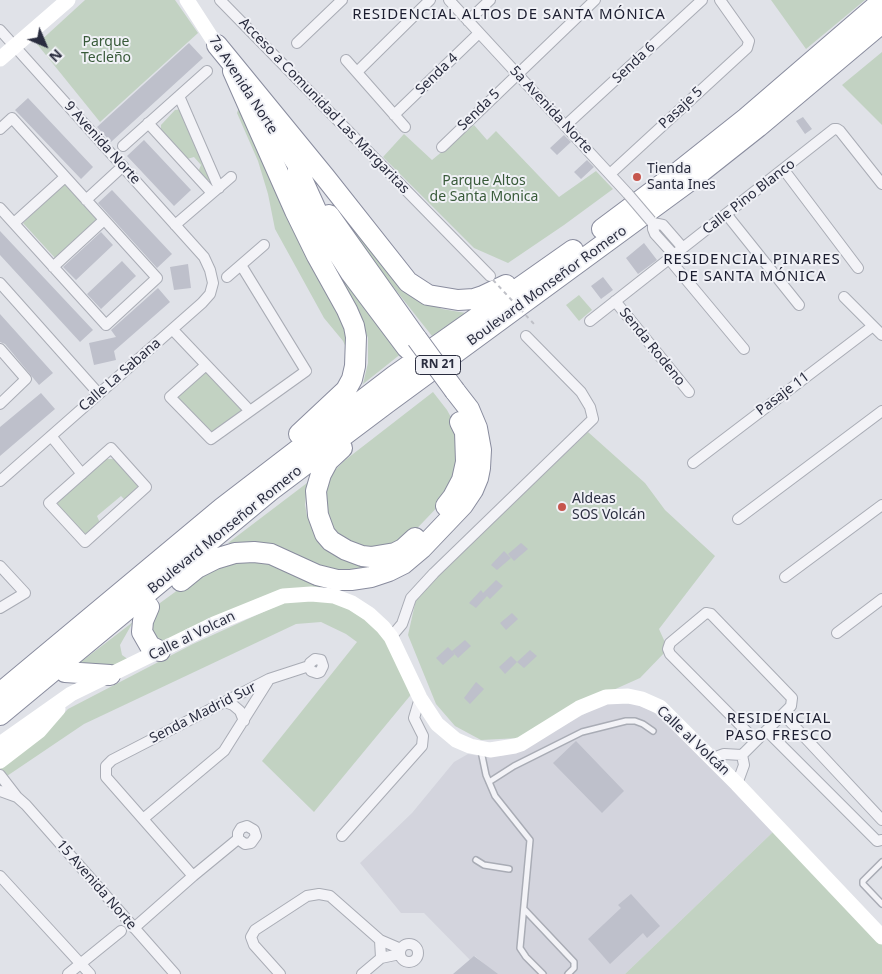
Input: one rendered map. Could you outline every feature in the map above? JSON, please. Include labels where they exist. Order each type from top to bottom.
[{"type":"highway","name":"Boulevard Monseñor Romero","points":[[0,693],[222,508],[394,376],[568,254],[673,176],[746,118],[882,1]]},
{"type":"highway","name":"Boulevard Monseñor Romero","points":[[0,716],[270,491],[690,180],[758,127],[882,23]]},
{"type":"highway","points":[[217,45],[325,177],[403,278],[422,292],[434,297],[450,300],[474,299],[568,254]]},
{"type":"highway","points":[[222,508],[346,390],[352,379],[356,351],[354,326],[347,310],[308,238],[233,71]]},
{"type":"highway","points":[[0,716],[65,672],[149,608],[197,568],[215,559],[235,553],[254,552],[271,554],[317,575],[337,580],[371,577],[390,571],[403,564],[422,548],[463,506],[473,490],[478,478],[481,458],[477,428],[469,410],[450,394],[412,344],[298,170]]},
{"type":"highway","points":[[387,403],[328,461],[321,474],[316,491],[318,515],[325,534],[338,546],[362,556],[389,554],[403,549],[454,497],[462,480],[466,462],[466,444],[465,432],[450,394]]},
{"type":"highway","points":[[149,608],[142,621],[142,632],[150,646],[160,651]]},
{"type":"highway","points":[[65,672],[98,678]]},
{"type":"street","points":[[0,59],[68,0]]},
{"type":"street","name":"7a Avenida Norte","points":[[187,0],[298,170]]},
{"type":"street","name":"Acceso a Comunidad Las Margaritas","points":[[220,0],[492,278]]},
{"type":"street","points":[[297,43],[342,0]]},
{"type":"street","points":[[357,72],[430,0]]},
{"type":"street","name":"5a Avenida Norte","points":[[449,0],[652,222],[655,234],[744,349]]},
{"type":"street","points":[[468,21],[490,0]]},
{"type":"street","name":"Senda 5","points":[[442,147],[595,0]]},
{"type":"street","name":"Senda 6","points":[[566,126],[702,0]]},
{"type":"street","name":"Pasaje 5","points":[[610,174],[747,48],[749,40],[720,0]]},
{"type":"street","name":"9 Avenida Norte","points":[[0,30],[204,257]]},
{"type":"street","name":"Senda 4","points":[[394,115],[479,33]]},
{"type":"street","points":[[346,60],[405,127]]},
{"type":"street","points":[[123,146],[207,71]]},
{"type":"street","points":[[180,96],[216,190]]},
{"type":"street","points":[[0,129],[12,118],[157,278],[106,325],[0,208]]},
{"type":"street","points":[[148,123],[216,190]]},
{"type":"street","name":"Calle Pino Blanco","points":[[590,321],[834,129],[837,129],[882,184]]},
{"type":"street","points":[[86,200],[122,166]]},
{"type":"street","points":[[784,170],[858,268]]},
{"type":"street","points":[[14,223],[65,177]]},
{"type":"street","points":[[175,225],[231,177]]},
{"type":"street","points":[[727,215],[799,306]]},
{"type":"street","points":[[53,267],[104,220]]},
{"type":"street","name":"5a Avenida Norte","points":[[652,222],[663,225],[683,248]]},
{"type":"street","points":[[227,277],[264,244]]},
{"type":"street","name":"Calle La Sabana","points":[[0,481],[173,330],[210,294],[213,283],[204,257]]},
{"type":"street","points":[[206,365],[170,397],[211,440],[306,371],[241,265]]},
{"type":"street","points":[[0,283],[99,394]]},
{"type":"street","points":[[844,297],[882,335]]},
{"type":"street","name":"Senda Rodeno","points":[[615,302],[689,392]]},
{"type":"street","name":"Pasaje 11","points":[[693,463],[873,326]]},
{"type":"street","points":[[173,330],[250,411]]},
{"type":"street","points":[[391,637],[402,624],[411,598],[422,586],[592,422],[593,414],[581,392],[526,336]]},
{"type":"street","points":[[0,349],[26,378],[0,404]]},
{"type":"street","points":[[738,519],[882,411]]},
{"type":"street","points":[[51,436],[82,474]]},
{"type":"street","points":[[111,448],[146,487],[85,542],[49,503],[82,474],[111,448]]},
{"type":"street","points":[[785,577],[882,505]]},
{"type":"street","points":[[0,566],[25,593],[0,608]]},
{"type":"street","name":"Calle al Volcan","points":[[0,744],[71,694],[98,678],[160,651],[214,624],[283,596],[301,594],[329,595],[352,603],[375,619],[391,637]]},
{"type":"street","points":[[837,633],[882,599]]},
{"type":"street","points":[[713,758],[724,754],[742,755],[756,741],[767,730],[783,714],[791,706],[792,698],[711,614],[706,613],[670,643],[668,649],[670,654],[756,741]]},
{"type":"street","name":"Calle al Volcán","points":[[391,637],[420,698],[434,719],[444,730],[463,743],[480,748],[498,750],[521,744],[586,704],[606,697],[628,696],[642,699],[660,707],[713,758],[882,937]]},
{"type":"street","name":"Senda Madrid Sur","points":[[143,819],[106,777],[106,766],[112,760],[269,679],[309,666]]},
{"type":"street","points":[[193,876],[143,819],[224,752],[269,679]]},
{"type":"street","points":[[0,761],[39,731],[71,694]]},
{"type":"street","points":[[342,836],[422,746],[423,736],[414,718],[420,698]]},
{"type":"street","points":[[224,702],[233,705],[240,711],[244,721]]},
{"type":"street","points":[[783,714],[882,820]]},
{"type":"street","points":[[767,730],[877,841],[882,840]]},
{"type":"street","points":[[737,784],[744,766],[742,755]]},
{"type":"street","name":"15 Avenida Norte","points":[[0,774],[17,797],[175,974]]},
{"type":"street","name":"15 Avenida Norte","points":[[0,790],[17,797]]},
{"type":"street","points":[[134,928],[238,839]]},
{"type":"street","points":[[0,876],[90,974]]},
{"type":"street","points":[[280,974],[254,945],[251,938],[255,930],[307,896],[319,894],[330,896],[380,940],[400,951],[381,958],[362,974]]},
{"type":"street","points":[[68,974],[120,931]]},
{"type":"street","points":[[380,940],[381,958]]},
{"type":"lane","points":[[489,782],[514,766],[582,732],[635,721],[654,731]]},
{"type":"lane","points":[[480,748],[489,782],[504,808],[530,840],[520,948],[543,974]]},
{"type":"lane","points":[[476,860],[484,865],[509,869]]},
{"type":"lane","points":[[882,862],[863,881],[863,884],[882,904]]},
{"type":"lane","points":[[524,909],[574,962],[574,968],[568,974]]},
{"type":"path","points":[[492,278],[534,324]]},
{"type":"shaded area","points":[[621,702],[635,704],[650,710],[665,720],[774,831],[625,974],[496,974],[475,956],[470,960],[424,913],[401,913],[360,863],[412,813],[454,762],[468,754],[487,757],[505,755],[547,735],[604,703]]},
{"type":"green space","name":"Parque Tecleño","points":[[85,0],[175,0],[198,33],[100,122],[37,44]]},
{"type":"green space","points":[[771,0],[865,0],[806,49]]},
{"type":"green space","points":[[882,52],[882,125],[842,85]]},
{"type":"green space","points":[[241,102],[348,331],[348,352],[343,341],[324,318],[275,229],[268,194],[258,161],[237,113]]},
{"type":"green space","points":[[182,109],[211,179],[206,181],[198,172],[201,165],[194,157],[187,159],[161,131],[161,125],[175,110]]},
{"type":"green space","name":"Parque Altos de Santa Monica","points":[[474,125],[487,140],[496,131],[559,197],[596,171],[613,189],[508,263],[474,248],[383,157],[404,134],[432,160]]},
{"type":"green space","points":[[64,184],[98,219],[55,258],[23,223]]},
{"type":"green space","points":[[351,222],[416,297],[442,309],[466,313],[432,336],[345,226]]},
{"type":"green space","points":[[317,238],[402,353],[363,384],[368,363],[368,338],[360,317]]},
{"type":"green space","points":[[579,295],[592,310],[579,321],[566,305]]},
{"type":"green space","points":[[207,369],[244,410],[212,432],[177,398]]},
{"type":"green space","points":[[433,392],[447,410],[458,437],[459,463],[448,496],[402,544],[383,551],[354,547],[330,527],[323,490],[333,472],[344,461]]},
{"type":"green space","points":[[588,432],[645,483],[665,510],[715,556],[659,629],[668,649],[640,678],[564,712],[519,738],[481,740],[455,726],[436,704],[408,635],[417,595]]},
{"type":"green space","points":[[103,459],[114,459],[138,482],[139,491],[126,501],[121,496],[97,516],[100,523],[86,534],[80,531],[59,508],[57,501]]},
{"type":"green space","points":[[307,483],[305,505],[307,516],[316,537],[395,561],[344,575],[271,548],[228,543]]},
{"type":"green space","points":[[260,557],[323,585],[322,590],[304,589],[166,647],[151,635],[153,613],[160,603],[208,568]]},
{"type":"green space","points":[[327,598],[375,623],[414,691],[314,812],[262,761],[357,642],[346,634],[321,622],[296,624],[84,724],[7,776],[0,768],[51,727],[68,709],[193,644],[283,603]]},
{"type":"green space","points":[[133,622],[120,645],[122,655],[129,660],[110,674],[69,671]]},
{"type":"green space","points":[[774,831],[882,940],[882,974],[625,974]]},
{"type":"building","points":[[189,43],[203,58],[111,142],[97,127]]},
{"type":"building","points":[[28,98],[93,167],[81,179],[15,110]]},
{"type":"building","points":[[803,117],[812,129],[805,134],[796,121]]},
{"type":"building","points":[[564,135],[571,142],[557,155],[550,148]]},
{"type":"building","points":[[144,140],[191,190],[174,206],[127,156]]},
{"type":"building","points":[[587,160],[594,167],[581,179],[574,172]]},
{"type":"building","points":[[112,190],[172,254],[157,268],[98,203]]},
{"type":"building","points":[[0,231],[93,330],[80,342],[0,255]]},
{"type":"building","points":[[101,232],[113,245],[76,280],[63,267]]},
{"type":"building","points":[[644,243],[657,260],[638,274],[626,258]]},
{"type":"building","points":[[122,261],[136,276],[101,309],[87,294]]},
{"type":"building","points":[[188,264],[191,288],[174,290],[170,267]]},
{"type":"building","points":[[603,277],[613,290],[601,299],[591,286]]},
{"type":"building","points":[[158,288],[170,302],[114,351],[116,360],[94,365],[89,343],[116,337],[111,330]]},
{"type":"building","points":[[0,314],[53,373],[39,385],[5,344],[0,342]]},
{"type":"building","points":[[41,393],[55,409],[0,456],[0,427]]},
{"type":"building","points":[[521,543],[528,549],[514,561],[508,554]]},
{"type":"building","points":[[504,551],[511,558],[497,570],[491,565]]},
{"type":"building","points":[[496,580],[503,586],[490,599],[487,596],[476,608],[469,603],[481,590],[483,593]]},
{"type":"building","points":[[512,613],[518,619],[506,630],[500,623]]},
{"type":"building","points":[[465,640],[471,646],[458,658],[452,651]]},
{"type":"building","points":[[448,647],[455,654],[443,665],[436,658]]},
{"type":"building","points":[[530,650],[537,656],[524,668],[517,662]]},
{"type":"building","points":[[511,656],[517,662],[505,674],[499,667]]},
{"type":"building","points":[[476,682],[484,689],[470,704],[464,698]]},
{"type":"building","points":[[576,741],[624,791],[602,813],[553,763]]},
{"type":"building","points":[[631,894],[660,926],[647,938],[643,933],[610,964],[588,939],[621,908],[618,905]]},
{"type":"building","points":[[474,956],[498,974],[453,974]]},
{"type":"place","name":"Tienda Santa Ines","points":[[637,177]]},
{"type":"place","name":"Aldeas SOS Volcán","points":[[562,507]]},
{"type":"district","name":"RESIDENCIAL ALTOS DE SANTA MÓNICA","points":[[509,15]]},
{"type":"district","name":"RESIDENCIAL PINARES DE SANTA MÓNICA","points":[[752,268]]},
{"type":"district","name":"RESIDENCIAL PASO FRESCO","points":[[779,728]]}]
